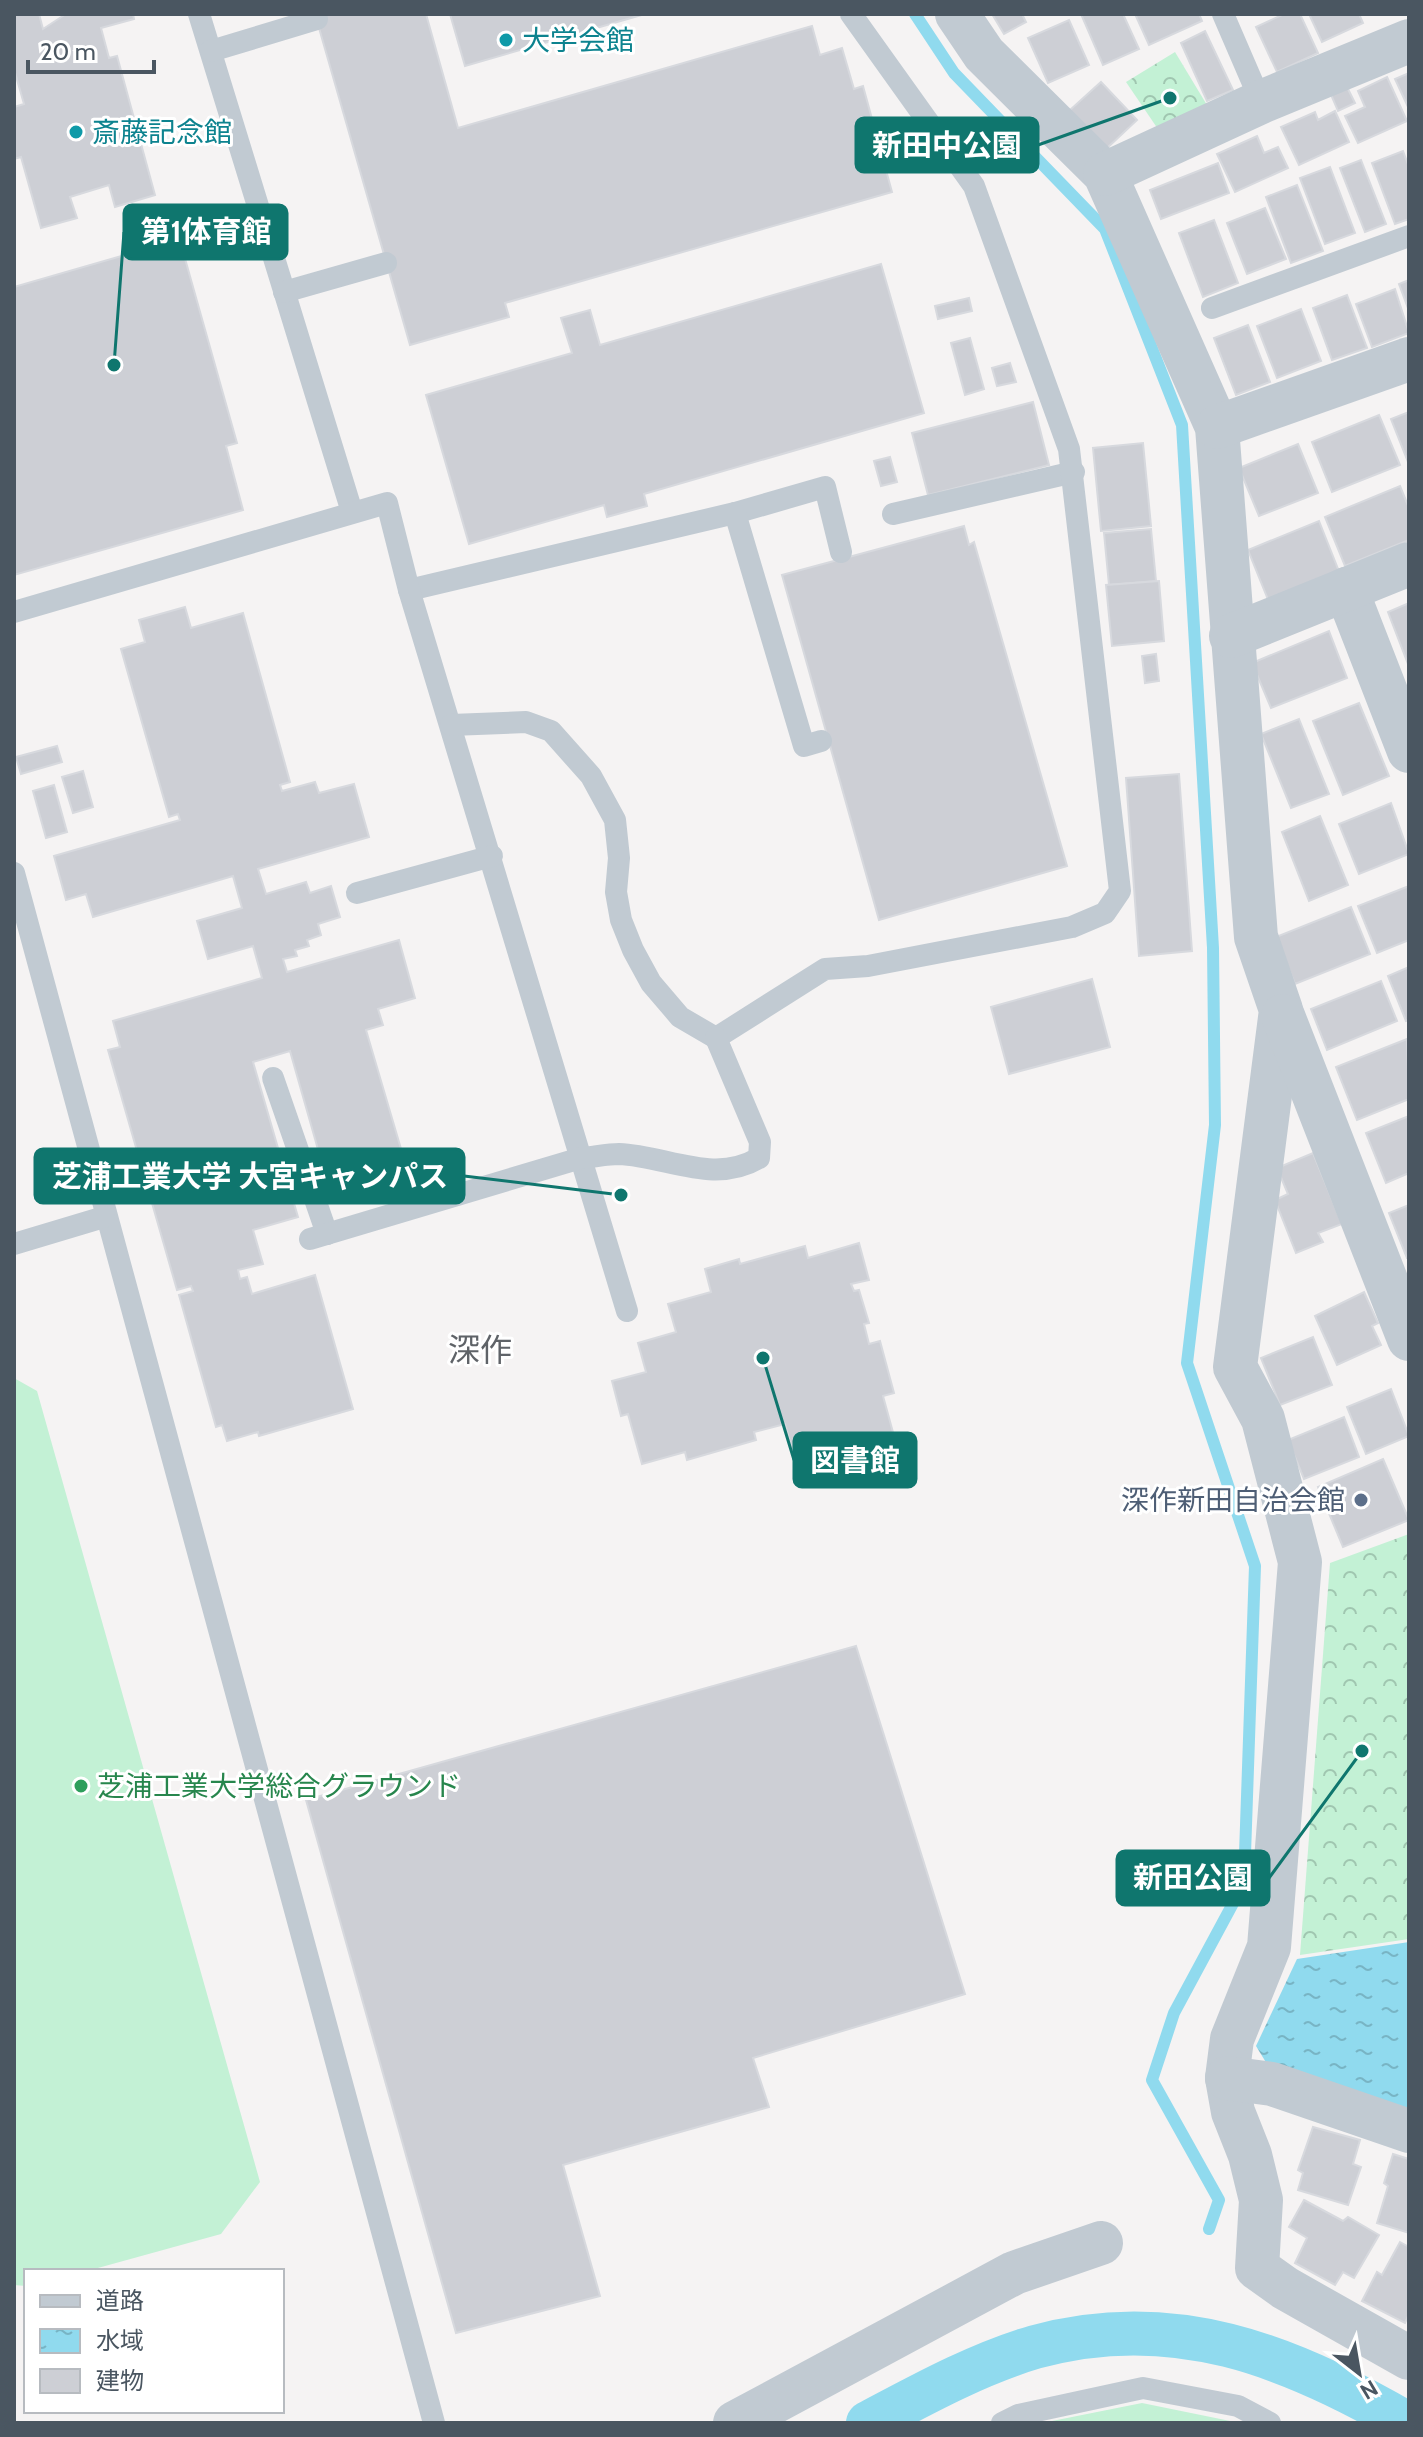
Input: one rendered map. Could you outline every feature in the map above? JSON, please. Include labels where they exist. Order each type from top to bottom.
[{"type":"street","points":[[957,14],[984,54],[1105,174],[1217,427],[1256,937],[1281,1010],[1409,1339]]},
{"type":"street","points":[[1105,174],[1261,102],[1409,41]]},
{"type":"street","points":[[1217,427],[1409,359]]},
{"type":"street","points":[[1231,636],[1409,564]]},
{"type":"street","points":[[1346,589],[1409,751]]},
{"type":"street","points":[[1281,1010],[1235,1367],[1263,1419],[1300,1562],[1269,1947],[1232,2039],[1227,2078],[1233,2112],[1250,2155],[1261,2200],[1257,2268],[1285,2288],[1409,2358]]},
{"type":"street","points":[[1227,2078],[1272,2084],[1409,2131]]},
{"type":"street","points":[[735,2423],[1014,2273],[1101,2243]]},
{"type":"lane","points":[[199,14],[352,512]]},
{"type":"lane","points":[[716,1038],[825,969],[868,966],[1072,927],[1105,913],[1120,891],[1069,449],[974,186],[851,14]]},
{"type":"lane","points":[[1223,14],[1261,102]]},
{"type":"lane","points":[[211,51],[317,19]]},
{"type":"lane","points":[[1212,308],[1409,236]]},
{"type":"lane","points":[[284,292],[386,263]]},
{"type":"lane","points":[[893,514],[1074,472]]},
{"type":"lane","points":[[409,590],[735,513],[825,487],[841,552]]},
{"type":"lane","points":[[14,612],[387,503],[409,590],[492,856],[627,1311]]},
{"type":"lane","points":[[735,513],[804,746],[821,741]]},
{"type":"lane","points":[[273,1078],[319,1236],[581,1158],[618,1154],[714,1171],[742,1169],[759,1158],[760,1142],[716,1038],[680,1017],[651,983],[633,950],[621,920],[616,892],[619,858],[615,820],[591,776],[551,731],[526,722],[451,725]]},
{"type":"lane","points":[[357,893],[492,856]]},
{"type":"lane","points":[[14,873],[104,1217],[434,2423]]},
{"type":"lane","points":[[14,1244],[104,1217]]},
{"type":"lane","points":[[1002,2423],[1018,2415],[1143,2388],[1238,2406],[1270,2423]]},
{"type":"green space","points":[[1175,52],[1213,115],[1164,138],[1126,82]]},
{"type":"green space","name":"芝浦工業大学総合グラウンド","points":[[14,1378],[37,1391],[260,2182],[221,2234],[94,2269],[24,2269],[24,2286],[14,2285]]},
{"type":"green space","points":[[1409,1534],[1409,1939],[1300,1955],[1330,1563]]},
{"type":"green space","points":[[1142,2403],[1240,2423],[1042,2423]]},
{"type":"water","points":[[1409,1942],[1409,2117],[1270,2069],[1256,2046],[1297,1959]]},
{"type":"building","name":"斎藤記念館","points":[[14,14],[39,14],[43,29],[66,14],[133,14],[134,19],[101,28],[109,58],[117,56],[155,195],[115,207],[109,185],[70,197],[77,218],[41,228],[21,157],[14,159],[14,107],[24,104],[14,69]]},
{"type":"building","points":[[315,14],[426,14],[458,128],[812,26],[820,55],[842,48],[854,89],[863,86],[892,192],[505,303],[509,317],[410,345]]},
{"type":"building","name":"大学会館","points":[[450,14],[645,14],[465,66]]},
{"type":"building","points":[[992,14],[1022,14],[1026,22],[1004,34]]},
{"type":"building","points":[[1081,14],[1123,14],[1139,49],[1103,65]]},
{"type":"building","points":[[1135,14],[1199,14],[1202,21],[1149,45]]},
{"type":"building","points":[[1284,14],[1300,14],[1318,53],[1277,72],[1256,27]]},
{"type":"building","points":[[1309,14],[1359,14],[1363,23],[1322,42]]},
{"type":"building","points":[[1069,20],[1089,65],[1048,83],[1028,38]]},
{"type":"building","points":[[1205,31],[1233,90],[1207,101],[1181,43]]},
{"type":"building","points":[[1409,73],[1409,109],[1395,79]]},
{"type":"building","points":[[1387,77],[1407,121],[1358,143],[1345,116],[1365,107],[1358,91]]},
{"type":"building","points":[[1101,82],[1137,120],[1106,149],[1070,110]]},
{"type":"building","points":[[1345,83],[1355,103],[1338,111],[1329,90]]},
{"type":"building","points":[[1335,111],[1349,142],[1299,165],[1281,127],[1315,112],[1318,120]]},
{"type":"building","points":[[1257,136],[1264,153],[1278,147],[1288,168],[1235,192],[1217,154]]},
{"type":"building","points":[[1403,151],[1409,167],[1409,219],[1395,224],[1372,163]]},
{"type":"building","points":[[1361,160],[1386,224],[1365,232],[1340,168]]},
{"type":"building","points":[[1218,163],[1229,193],[1161,219],[1150,190]]},
{"type":"building","points":[[1330,167],[1355,233],[1325,244],[1300,178]]},
{"type":"building","points":[[1297,185],[1323,251],[1291,263],[1266,197]]},
{"type":"building","points":[[1265,208],[1286,259],[1247,274],[1227,223]]},
{"type":"building","points":[[1214,220],[1238,283],[1203,297],[1179,233]]},
{"type":"building","points":[[163,244],[165,252],[182,248],[237,443],[226,446],[243,510],[14,575],[14,287]]},
{"type":"building","points":[[881,264],[924,413],[644,494],[647,506],[607,517],[604,505],[469,544],[426,395],[572,353],[561,318],[590,310],[600,345]]},
{"type":"building","points":[[1409,280],[1409,311],[1399,284]]},
{"type":"building","points":[[1395,289],[1409,333],[1372,347],[1356,304]]},
{"type":"building","points":[[1347,295],[1367,348],[1332,360],[1313,308]]},
{"type":"building","points":[[969,298],[972,311],[938,319],[935,306]]},
{"type":"building","points":[[1301,309],[1321,361],[1277,378],[1257,326]]},
{"type":"building","points":[[1248,325],[1270,382],[1236,395],[1214,338]]},
{"type":"building","points":[[970,338],[984,389],[965,395],[951,343]]},
{"type":"building","points":[[1010,363],[1016,382],[997,386],[992,368]]},
{"type":"building","points":[[1033,402],[1049,465],[928,495],[912,433]]},
{"type":"building","points":[[1409,412],[1409,461],[1408,462],[1391,419]]},
{"type":"building","points":[[1379,415],[1400,465],[1332,492],[1312,442]]},
{"type":"building","points":[[1143,443],[1151,526],[1101,531],[1093,448]]},
{"type":"building","points":[[1298,444],[1318,493],[1259,516],[1239,468]]},
{"type":"building","points":[[890,457],[897,482],[881,486],[874,461]]},
{"type":"building","points":[[1400,486],[1409,508],[1409,540],[1345,566],[1325,517]]},
{"type":"building","points":[[1319,521],[1340,574],[1269,602],[1248,550]]},
{"type":"building","points":[[964,526],[969,545],[974,542],[1067,866],[879,920],[782,575]]},
{"type":"building","points":[[1151,529],[1156,581],[1109,585],[1104,533]]},
{"type":"building","points":[[1159,581],[1164,641],[1112,646],[1106,585]]},
{"type":"building","points":[[1409,603],[1409,664],[1408,664],[1388,612]]},
{"type":"building","points":[[185,607],[191,628],[243,613],[290,782],[280,785],[282,791],[315,782],[319,793],[354,784],[369,837],[258,869],[266,894],[306,882],[310,893],[331,886],[340,917],[318,924],[321,935],[307,940],[309,946],[295,950],[297,956],[283,959],[287,972],[399,940],[415,998],[378,1009],[383,1025],[366,1030],[404,1159],[327,1181],[290,1051],[253,1062],[298,1217],[253,1230],[263,1264],[238,1270],[240,1279],[247,1277],[252,1294],[315,1275],[353,1409],[259,1436],[258,1432],[227,1441],[222,1425],[216,1427],[179,1295],[193,1291],[191,1286],[177,1290],[108,1050],[120,1047],[113,1021],[262,978],[253,946],[208,959],[197,921],[242,908],[233,876],[93,917],[86,894],[66,900],[54,856],[180,820],[178,814],[169,817],[121,649],[145,642],[139,620]]},
{"type":"building","points":[[1329,631],[1347,678],[1271,708],[1252,663]]},
{"type":"building","points":[[1156,654],[1159,681],[1145,683],[1142,656]]},
{"type":"building","points":[[1359,703],[1389,776],[1343,795],[1313,721]]},
{"type":"building","points":[[1299,719],[1329,794],[1291,808],[1261,734]]},
{"type":"building","points":[[57,746],[62,762],[21,774],[16,757]]},
{"type":"building","points":[[83,771],[93,807],[73,813],[62,777]]},
{"type":"building","points":[[1179,774],[1192,951],[1139,956],[1126,778]]},
{"type":"building","points":[[54,785],[67,832],[46,838],[33,791]]},
{"type":"building","points":[[1391,803],[1409,854],[1359,874],[1339,824]]},
{"type":"building","points":[[1320,816],[1348,885],[1309,901],[1282,832]]},
{"type":"building","points":[[1409,886],[1409,940],[1377,953],[1358,906]]},
{"type":"building","points":[[1351,907],[1370,954],[1295,984],[1276,937]]},
{"type":"building","points":[[1409,967],[1409,1020],[1406,1021],[1388,976]]},
{"type":"building","points":[[1092,979],[1110,1047],[1009,1074],[991,1007]]},
{"type":"building","points":[[1381,981],[1397,1021],[1327,1050],[1311,1009]]},
{"type":"building","points":[[1407,1039],[1409,1099],[1357,1120],[1336,1067]]},
{"type":"building","points":[[1409,1116],[1409,1173],[1386,1183],[1366,1133]]},
{"type":"building","points":[[1313,1153],[1342,1224],[1318,1233],[1323,1242],[1296,1253],[1275,1200],[1288,1194],[1277,1168]]},
{"type":"building","points":[[1409,1205],[1409,1258],[1407,1258],[1389,1213]]},
{"type":"building","points":[[859,1243],[869,1280],[851,1284],[854,1291],[859,1290],[869,1323],[864,1324],[869,1344],[880,1341],[894,1393],[883,1396],[894,1436],[796,1463],[785,1424],[754,1432],[756,1440],[687,1460],[685,1452],[642,1464],[628,1414],[621,1416],[612,1381],[646,1372],[638,1343],[676,1332],[668,1304],[711,1292],[705,1269],[739,1259],[740,1264],[805,1246],[808,1258]]},
{"type":"building","points":[[1364,1292],[1378,1323],[1372,1326],[1381,1345],[1337,1365],[1315,1316]]},
{"type":"building","points":[[1313,1337],[1332,1385],[1280,1405],[1261,1358]]},
{"type":"building","points":[[1391,1389],[1409,1436],[1366,1454],[1347,1407]]},
{"type":"building","points":[[1344,1417],[1359,1457],[1304,1479],[1288,1440]]},
{"type":"building","points":[[1383,1459],[1409,1520],[1343,1547],[1318,1487]]},
{"type":"building","points":[[856,1646],[965,1994],[753,2058],[769,2107],[563,2165],[600,2296],[456,2333],[306,1800]]},
{"type":"building","points":[[1313,2127],[1360,2140],[1353,2164],[1361,2167],[1348,2205],[1298,2190],[1303,2173],[1298,2170]]},
{"type":"building","points":[[1393,2154],[1409,2159],[1409,2233],[1377,2223]]},
{"type":"building","points":[[1304,2200],[1343,2221],[1348,2217],[1379,2235],[1354,2278],[1343,2272],[1335,2285],[1295,2263],[1307,2238],[1289,2227]]},
{"type":"building","points":[[1400,2242],[1409,2247],[1409,2314],[1405,2323],[1362,2301],[1377,2272],[1382,2275]]},
{"type":"waterway","points":[[915,14],[954,73],[1105,229],[1182,425],[1213,948],[1215,1125],[1187,1363],[1255,1566],[1244,1883],[1174,2013],[1152,2080],[1219,2200],[1209,2229]]},
{"type":"waterway","points":[[868,2423],[950,2381],[1013,2354],[1085,2337],[1134,2333],[1182,2336],[1228,2345],[1273,2359],[1318,2377],[1406,2423]]},
{"type":"place","name":"大学会館","points":[[506,40]]},
{"type":"place","name":"新田中公園","points":[[1170,98]]},
{"type":"place","name":"斎藤記念館","points":[[76,132]]},
{"type":"place","name":"第1体育館","points":[[114,365]]},
{"type":"place","name":"芝浦工業大学 大宮キャンパス","points":[[621,1195]]},
{"type":"place","name":"図書館","points":[[763,1358]]},
{"type":"place","name":"深作新田自治会館","points":[[1361,1500]]},
{"type":"place","name":"新田公園","points":[[1362,1751]]},
{"type":"place","name":"芝浦工業大学総合グラウンド","points":[[81,1786]]},
{"type":"district","name":"深作","points":[[480,1349]]}]
